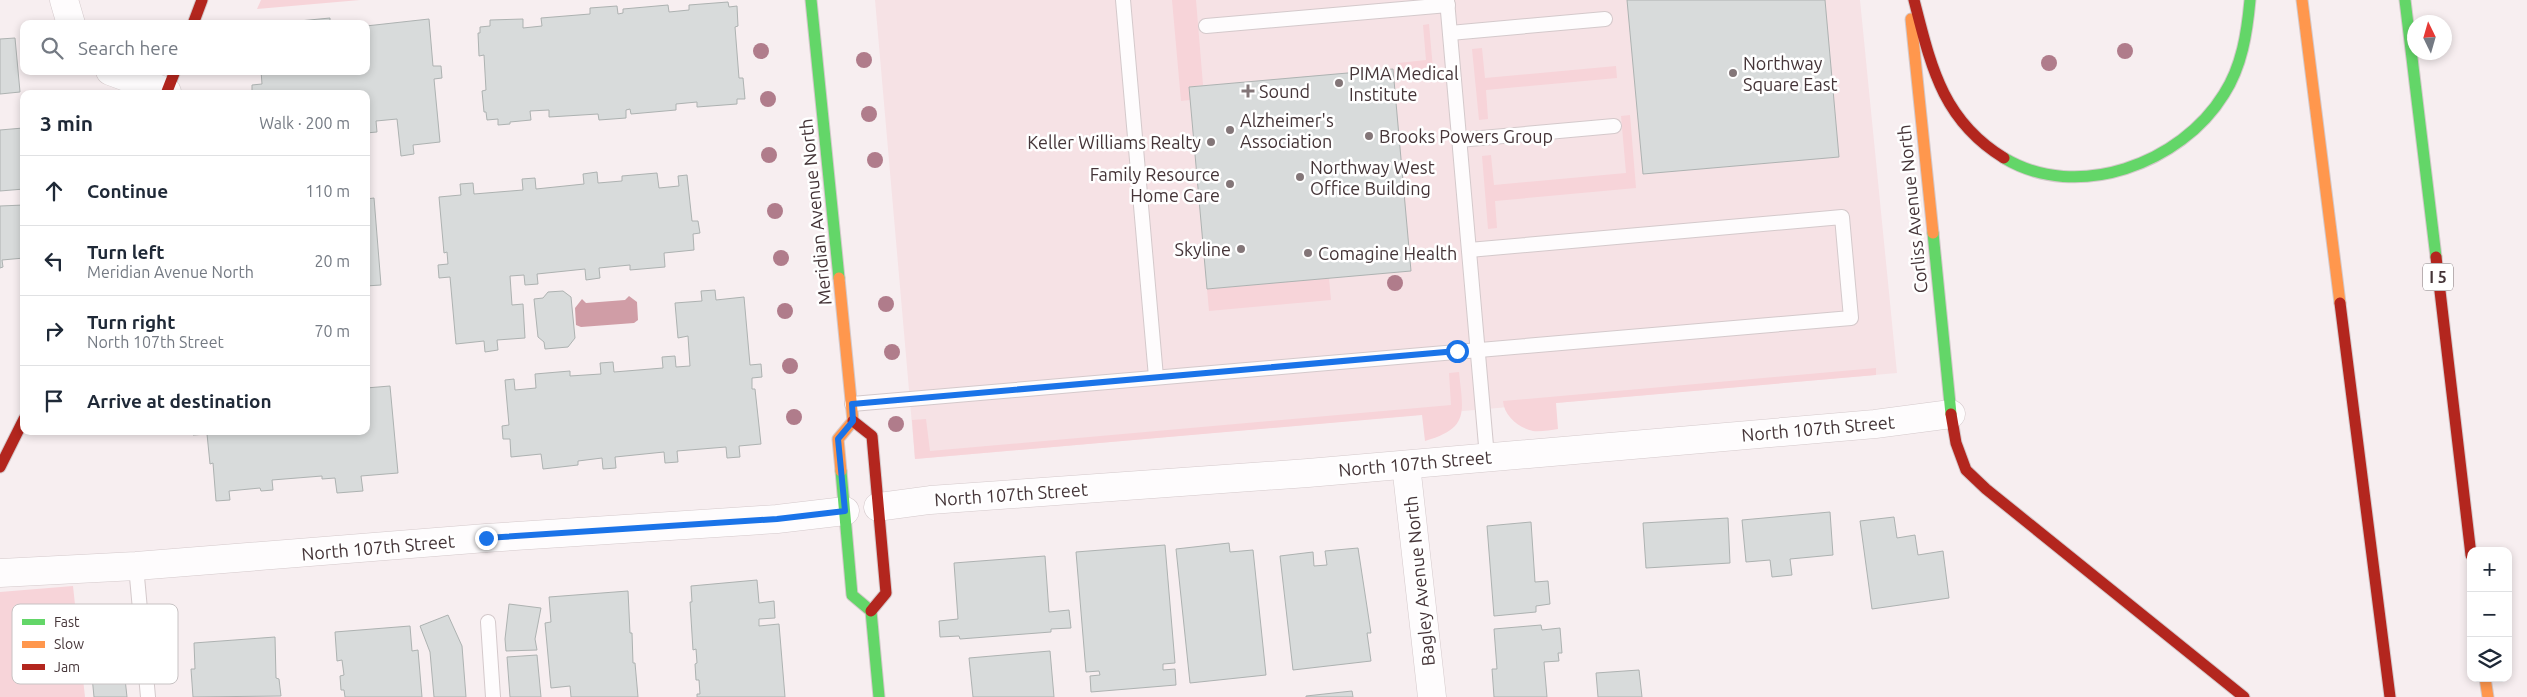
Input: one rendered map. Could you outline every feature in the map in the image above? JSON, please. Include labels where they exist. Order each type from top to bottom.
[{"type":"main road","points":[[194,20],[202,0]]},
{"type":"main road","name":"Meridian Avenue North","points":[[811,0],[853,421]]},
{"type":"main road","name":"Corliss Avenue North","points":[[1909,0],[1951,414],[1956,443],[1966,470],[1986,489],[2244,697]]},
{"type":"main road","points":[[1914,0],[1933,72],[1960,121],[1977,139],[2001,158],[2045,175],[2092,177],[2139,165],[2170,149],[2198,126],[2231,82],[2244,45],[2250,0]]},
{"type":"main road","points":[[2302,0],[2390,697]]},
{"type":"main road","name":"I 5","points":[[2405,0],[2470,547]]},
{"type":"main road","points":[[872,611],[852,595],[838,439],[853,421],[872,436],[886,593],[872,611],[879,697]]},
{"type":"main road","points":[[0,467],[20,428]]},
{"type":"main road","points":[[2486,682],[2488,697]]},
{"type":"street","points":[[64,0],[69,20]]},
{"type":"street","points":[[126,75],[169,86]]},
{"type":"street","name":"North 107th Street","points":[[878,507],[1037,491],[1406,465],[1875,424],[1951,414]]},
{"type":"street","name":"Bagley Avenue North","points":[[1406,465],[1432,697]]},
{"type":"street","name":"North 107th Street","points":[[0,573],[136,566],[486,538],[777,519],[845,511]]},
{"type":"lane","points":[[1123,0],[1156,377]]},
{"type":"lane","points":[[1206,26],[1448,2],[1487,457]]},
{"type":"lane","points":[[1450,33],[1605,19]]},
{"type":"lane","points":[[1459,140],[1614,126]]},
{"type":"lane","points":[[852,404],[1851,318],[1842,217],[1469,250]]},
{"type":"lane","points":[[136,566],[139,604]]},
{"type":"lane","points":[[488,622],[493,697]]},
{"type":"lane","points":[[147,684],[148,697]]},
{"type":"shaded area","points":[[261,0],[360,0],[257,9]]},
{"type":"shaded area","points":[[875,0],[1860,0],[1897,373],[915,459]]},
{"type":"shaded area","points":[[1172,0],[1196,0],[1203,85],[1189,87],[1190,100],[1181,101]]},
{"type":"shaded area","points":[[1429,24],[1433,69],[1399,72],[1398,63],[1426,60],[1423,25]]},
{"type":"shaded area","points":[[1482,48],[1485,78],[1616,66],[1617,78],[1486,90],[1488,119],[1479,120],[1472,49]]},
{"type":"shaded area","points":[[1630,115],[1636,188],[1495,201],[1497,228],[1488,229],[1482,156],[1491,155],[1494,185],[1626,173],[1621,116]]},
{"type":"shaded area","points":[[1329,278],[1331,300],[1209,311],[1207,289]]},
{"type":"shaded area","points":[[629,296],[637,302],[638,320],[634,323],[581,327],[576,325],[575,308],[582,299],[586,303],[625,300]]},
{"type":"shaded area","points":[[1876,368],[1876,375],[1556,403],[1558,429],[1542,431],[1533,431],[1518,424],[1506,412],[1503,401]]},
{"type":"shaded area","points":[[1459,372],[1462,408],[1457,424],[1440,436],[1425,441],[1422,415],[915,459],[912,420],[926,419],[930,451],[1451,405],[1449,373]]},
{"type":"shaded area","points":[[73,586],[75,604],[12,604],[12,684],[84,684],[85,697],[0,697],[0,592]]},
{"type":"building","name":"Northway Square East","points":[[1627,0],[1825,0],[1839,157],[1643,174]]},
{"type":"building","points":[[728,2],[729,7],[737,6],[738,26],[735,27],[739,78],[743,78],[745,99],[737,99],[737,104],[697,107],[697,102],[676,104],[676,110],[631,114],[630,109],[626,110],[626,118],[599,120],[598,114],[549,117],[549,110],[530,111],[531,120],[510,122],[510,124],[498,125],[498,119],[487,120],[486,112],[484,112],[482,91],[486,90],[484,55],[479,56],[478,33],[480,33],[480,27],[490,26],[490,20],[523,19],[523,28],[542,26],[541,18],[590,14],[590,8],[617,6],[618,14],[623,13],[623,9],[668,5],[669,12],[689,10],[689,5]]},
{"type":"building","points":[[330,18],[330,20],[309,20]]},
{"type":"building","points":[[429,19],[433,66],[441,66],[442,78],[434,79],[440,142],[413,145],[414,154],[401,156],[397,119],[376,121],[377,132],[370,133],[370,90],[252,90],[252,85],[262,84],[261,75],[370,75],[370,26]]},
{"type":"building","points":[[15,38],[20,92],[0,94],[0,39]]},
{"type":"building","name":"Northway West Office Building","points":[[1393,69],[1411,271],[1207,289],[1189,87]]},
{"type":"building","points":[[20,128],[20,189],[0,191],[0,130]]},
{"type":"building","points":[[597,172],[598,183],[622,181],[622,176],[657,173],[659,188],[679,186],[678,176],[687,175],[692,221],[698,221],[700,233],[693,234],[694,250],[664,253],[665,267],[630,270],[630,265],[599,268],[600,278],[586,280],[585,269],[537,274],[538,284],[525,285],[524,275],[510,276],[512,305],[523,304],[525,338],[497,340],[498,350],[485,352],[484,341],[456,344],[450,277],[439,278],[438,265],[448,264],[447,252],[444,253],[439,197],[461,195],[460,184],[473,183],[474,194],[523,190],[522,179],[535,178],[536,189],[584,184],[583,174]]},
{"type":"building","points":[[370,198],[374,198],[381,285],[370,286]]},
{"type":"building","points":[[20,205],[20,258],[2,260],[3,267],[0,268],[0,206]]},
{"type":"building","points":[[715,290],[716,300],[744,297],[750,365],[761,364],[762,377],[752,378],[752,389],[755,389],[761,444],[739,446],[740,457],[727,458],[726,447],[677,451],[678,462],[665,463],[664,452],[615,457],[616,468],[603,469],[602,458],[578,461],[578,465],[543,469],[541,454],[511,457],[510,439],[503,439],[502,426],[509,425],[505,380],[514,379],[515,390],[536,388],[535,374],[570,371],[570,376],[601,374],[600,363],[613,362],[614,372],[663,368],[662,357],[675,356],[676,367],[690,366],[688,336],[678,338],[675,303],[702,301],[701,291]]},
{"type":"building","points":[[563,291],[571,297],[575,338],[568,347],[545,349],[544,342],[538,337],[534,299],[543,298],[548,292]]},
{"type":"building","points":[[390,386],[398,473],[361,476],[363,491],[337,493],[335,478],[322,479],[322,476],[272,480],[273,490],[261,491],[260,488],[229,491],[230,500],[216,501],[213,463],[210,464],[207,435],[370,435],[370,388]]},
{"type":"building","points":[[1830,512],[1833,555],[1790,559],[1792,575],[1772,577],[1770,560],[1746,562],[1742,520]]},
{"type":"building","points":[[1894,517],[1897,538],[1915,535],[1918,555],[1943,551],[1949,598],[1872,609],[1860,521]]},
{"type":"building","points":[[1728,518],[1730,563],[1646,568],[1643,523]]},
{"type":"building","points":[[1531,522],[1535,582],[1548,581],[1550,604],[1536,606],[1536,612],[1494,616],[1487,526]]},
{"type":"building","points":[[1229,543],[1230,552],[1253,550],[1266,675],[1190,683],[1176,549]]},
{"type":"building","points":[[1165,545],[1175,663],[1163,664],[1163,670],[1175,669],[1176,685],[1091,692],[1090,676],[1100,675],[1099,671],[1086,672],[1076,552]]},
{"type":"building","points":[[1358,548],[1371,633],[1367,633],[1371,661],[1293,670],[1280,556],[1313,552],[1314,566],[1327,565],[1325,551]]},
{"type":"building","points":[[1045,556],[1049,612],[1069,610],[1071,628],[1051,629],[1051,632],[960,639],[959,636],[940,637],[939,621],[958,619],[954,563]]},
{"type":"building","points":[[757,580],[759,603],[774,601],[775,618],[759,619],[759,626],[779,624],[785,697],[697,697],[697,694],[700,694],[699,680],[696,680],[696,649],[693,650],[691,586]]},
{"type":"building","points":[[628,591],[630,633],[632,633],[633,663],[635,663],[638,697],[571,697],[570,686],[551,688],[545,623],[551,622],[549,597]]},
{"type":"building","points":[[509,604],[541,608],[535,639],[537,650],[506,651],[505,639]]},
{"type":"building","points":[[448,615],[462,646],[466,697],[434,697],[430,652],[420,626]]},
{"type":"building","points":[[1541,625],[1542,630],[1560,628],[1562,653],[1558,653],[1559,661],[1544,662],[1547,697],[1494,697],[1492,669],[1497,669],[1494,629]]},
{"type":"building","points":[[410,626],[412,651],[418,650],[422,697],[345,697],[344,690],[341,690],[340,676],[344,675],[342,660],[337,661],[335,632]]},
{"type":"building","points":[[275,637],[276,678],[279,679],[281,696],[193,697],[191,669],[195,669],[194,643]]},
{"type":"building","points":[[1050,651],[1054,697],[973,697],[969,658]]},
{"type":"building","points":[[537,655],[541,697],[510,697],[507,657]]},
{"type":"building","points":[[1639,670],[1642,697],[1598,697],[1596,673]]},
{"type":"building","points":[[93,684],[126,684],[127,697],[94,697]]},
{"type":"building","points":[[1352,691],[1353,697],[1306,697],[1306,696]]},
{"type":"traffic: fast","points":[[811,0],[839,278]]},
{"type":"traffic: fast","points":[[2004,158],[2033,171],[2063,176],[2094,176],[2125,169],[2155,157],[2182,140],[2205,119],[2230,83],[2243,49],[2250,0]]},
{"type":"traffic: fast","points":[[2405,0],[2436,257]]},
{"type":"traffic: fast","points":[[1933,233],[1951,414]]},
{"type":"traffic: fast","points":[[841,471],[852,595],[871,611],[879,697]]},
{"type":"traffic: slow","points":[[2302,0],[2340,303]]},
{"type":"traffic: slow","points":[[1911,19],[1933,233]]},
{"type":"traffic: slow","points":[[839,278],[853,421],[838,439],[841,471]]},
{"type":"traffic: slow","points":[[2486,682],[2488,697]]},
{"type":"traffic: jam","points":[[194,20],[202,0]]},
{"type":"traffic: jam","points":[[1914,0],[1927,47],[1942,90],[1966,127],[1983,143],[2004,158]]},
{"type":"traffic: jam","points":[[168,90],[173,75]]},
{"type":"traffic: jam","points":[[2436,257],[2470,547]]},
{"type":"traffic: jam","points":[[2340,303],[2390,697]]},
{"type":"traffic: jam","points":[[1951,414],[1956,443],[1966,470],[1986,489],[2244,697]]},
{"type":"traffic: jam","points":[[853,421],[872,436],[886,593],[871,611]]},
{"type":"traffic: jam","points":[[0,467],[20,427]]},
{"type":"place","name":"Northway Square East","points":[[1733,73]]},
{"type":"place","name":"PIMA Medical Institute","points":[[1339,83]]},
{"type":"place","name":"Sound","points":[[1248,91]]},
{"type":"place","name":"Alzheimer's Association","points":[[1230,130]]},
{"type":"place","name":"Brooks Powers Group","points":[[1369,136]]},
{"type":"place","name":"Keller Williams Realty","points":[[1211,142]]},
{"type":"place","name":"Northway West Office Building","points":[[1300,177]]},
{"type":"place","name":"Family Resource Home Care","points":[[1230,184]]},
{"type":"place","name":"Skyline","points":[[1241,249]]},
{"type":"place","name":"Comagine Health","points":[[1308,253]]},
{"type":"route","points":[[486,538],[777,519],[845,511],[838,439],[853,421],[852,404],[1457,351]]}]
